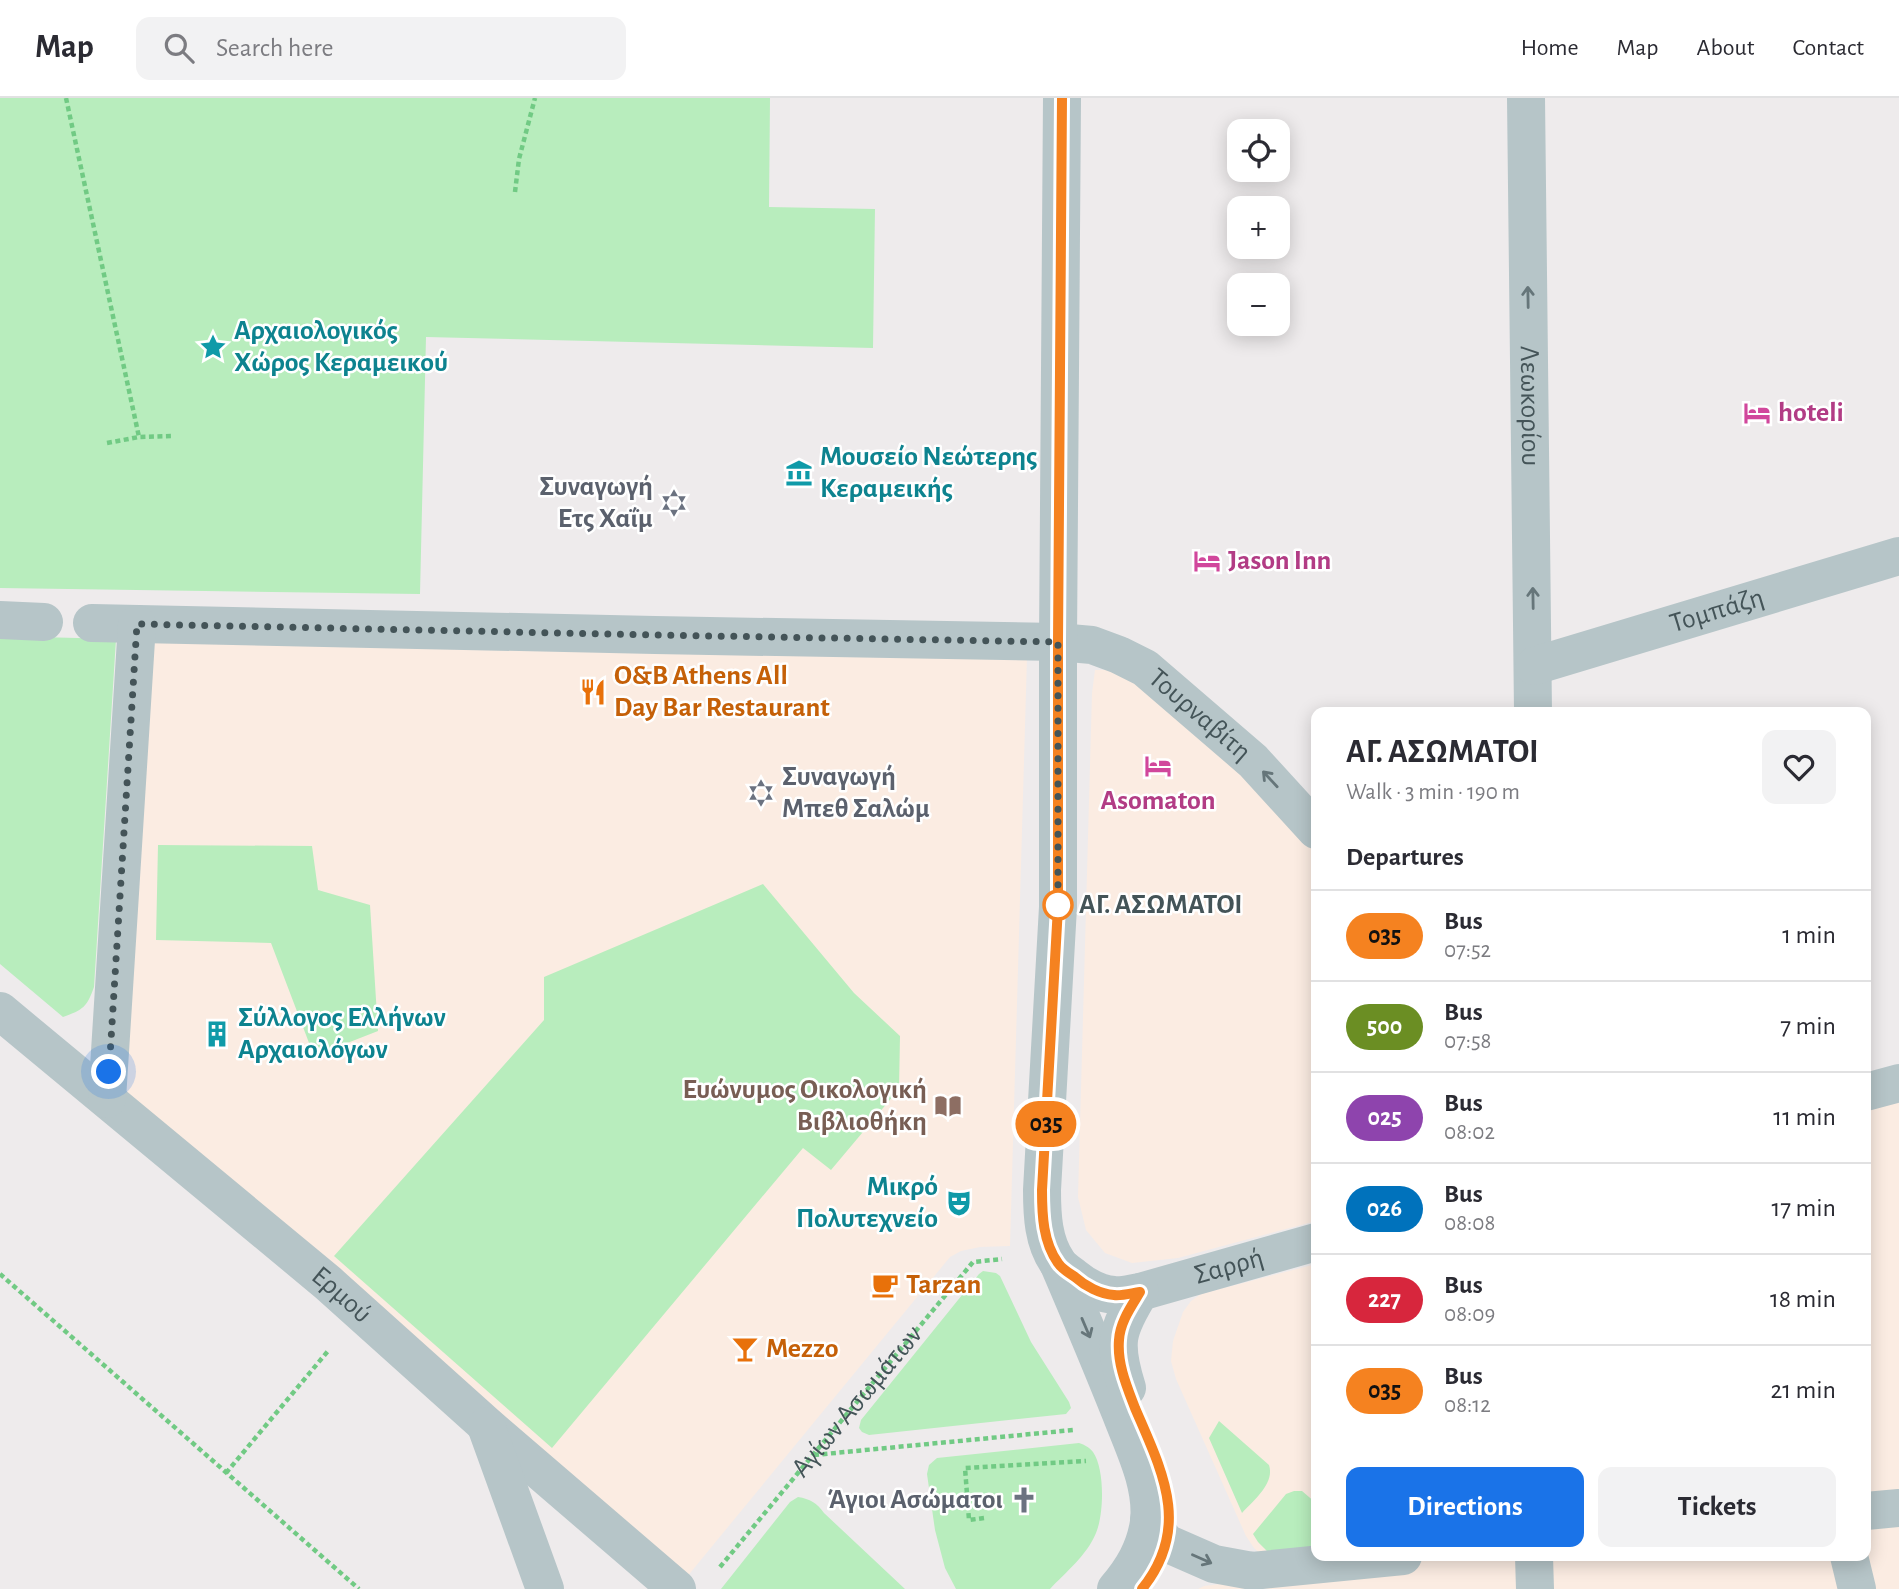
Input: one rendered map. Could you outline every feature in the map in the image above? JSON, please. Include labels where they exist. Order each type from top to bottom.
[{"type":"street","points":[[1062,98],[1058,907],[1042,1212],[1045,1232],[1145,1480],[1158,1531],[1157,1565],[1142,1589]]},
{"type":"street","name":"Λεωκορίου","points":[[1525,98],[1533,707]]},
{"type":"street","name":"Τομπάζη","points":[[1534,666],[1899,556]]},
{"type":"street","points":[[0,620],[44,622]]},
{"type":"street","name":"Τουρναβίτη","points":[[92,623],[1058,642],[1092,645],[1145,668],[1253,761],[1311,825]]},
{"type":"street","points":[[107,1099],[137,624]]},
{"type":"street","name":"Ερμού","points":[[0,1011],[328,1283],[485,1424],[677,1589]]},
{"type":"street","points":[[1871,1091],[1899,1083]]},
{"type":"street","name":"Σαρρή","points":[[1055,1257],[1081,1283],[1114,1295],[1140,1292],[1311,1243]]},
{"type":"street","points":[[1116,1589],[1139,1559],[1145,1540],[1170,1519],[1163,1474],[1126,1387],[1120,1363],[1118,1342],[1121,1328],[1140,1292]]},
{"type":"street","points":[[485,1424],[545,1589]]},
{"type":"street","points":[[1871,1511],[1899,1508]]},
{"type":"street","points":[[1158,1531],[1214,1564],[1252,1571],[1352,1561]]},
{"type":"street","points":[[1534,1561],[1535,1589]]},
{"type":"street","points":[[1850,1561],[1857,1589]]},
{"type":"path","points":[[66,98],[139,437]]},
{"type":"path","points":[[515,191],[519,159],[535,98]]},
{"type":"path","points":[[107,443],[139,437],[172,436]]},
{"type":"path","name":"Αγίων Ασωμάτων","points":[[722,1565],[973,1262],[1005,1258]]},
{"type":"path","points":[[0,1274],[359,1589]]},
{"type":"path","points":[[226,1472],[360,1312]]},
{"type":"path","points":[[813,1455],[1082,1429]]},
{"type":"path","points":[[984,1518],[969,1520],[965,1468],[1097,1460]]},
{"type":"shaded area","points":[[139,641],[1027,657],[1010,1246],[980,1247],[961,1251],[950,1257],[686,1578],[130,1097],[120,1078]]},
{"type":"shaded area","points":[[1095,670],[1122,670],[1311,835],[1311,1222],[1178,1258],[1132,1263],[1105,1253],[1086,1230],[1078,1197],[1092,693]]},
{"type":"shaded area","points":[[1899,1096],[1899,1589],[1198,1589],[1204,1586],[1416,1561],[1871,1561],[1871,1104]]},
{"type":"shaded area","points":[[1311,1265],[1311,1556],[1263,1556],[1254,1548],[1246,1536],[1176,1379],[1171,1361],[1173,1341],[1183,1312],[1191,1301],[1201,1294]]},
{"type":"green space","name":"Αρχαιολογικός Χώρος Κεραμεικού","points":[[0,98],[770,98],[769,207],[875,209],[873,348],[426,337],[420,594],[0,588]]},
{"type":"green space","points":[[0,636],[116,639],[94,987],[83,1007],[63,1017],[0,964]]},
{"type":"green space","points":[[158,845],[312,846],[318,890],[370,905],[378,1031],[314,1056],[271,943],[156,940]]},
{"type":"green space","points":[[763,884],[854,993],[900,1036],[899,1089],[831,1170],[803,1148],[552,1448],[334,1256],[544,1020],[544,977]]},
{"type":"green space","points":[[983,1271],[1000,1276],[1031,1342],[1071,1408],[1066,1414],[869,1435],[862,1432],[859,1428],[861,1420]]},
{"type":"green space","points":[[1219,1421],[1269,1465],[1266,1485],[1242,1513],[1209,1438]]},
{"type":"green space","points":[[1079,1443],[1090,1449],[1097,1460],[1102,1492],[1099,1525],[1082,1556],[1050,1589],[956,1589],[945,1568],[935,1530],[927,1474],[929,1465],[937,1458]]},
{"type":"green space","points":[[1302,1491],[1311,1499],[1311,1551],[1267,1551],[1253,1534],[1286,1494]]},
{"type":"green space","points":[[798,1497],[816,1504],[905,1589],[721,1589],[790,1502]]},
{"type":"bus line","name":"035","points":[[1062,98],[1058,907],[1042,1212],[1050,1249],[1059,1265],[1081,1283],[1114,1295],[1140,1292],[1126,1314],[1121,1328],[1118,1342],[1120,1363],[1126,1387],[1163,1474],[1170,1519],[1166,1543],[1149,1581],[1142,1589]]},
{"type":"place","name":"Αρχαιολογικός Χώρος Κεραμεικού","points":[[213,347]]},
{"type":"place","name":"hoteli","points":[[1757,413]]},
{"type":"place","name":"Μουσείο Νεώτερης Κεραμεικής","points":[[799,473]]},
{"type":"place","name":"Συναγωγή Ετς Χαΐμ","points":[[674,503]]},
{"type":"place","name":"Jason Inn","points":[[1207,561]]},
{"type":"place","name":"O&B Athens All Day Bar Restaurant","points":[[593,692]]},
{"type":"place","name":"Asomaton","points":[[1158,766]]},
{"type":"place","name":"Συναγωγή Μπεθ Σαλώμ","points":[[761,793]]},
{"type":"place","name":"ΑΓ. ΑΣΩΜΑΤΟΙ","points":[[1058,905]]},
{"type":"place","name":"Σύλλογος Ελλήνων Αρχαιολόγων","points":[[217,1034]]},
{"type":"place","name":"Ευώνυμος Οικολογική Βιβλιοθήκη","points":[[948,1106]]},
{"type":"place","name":"Μικρό Πολυτεχνείο","points":[[959,1203]]},
{"type":"place","name":"Tarzan","points":[[885,1285]]},
{"type":"place","name":"Mezzo","points":[[745,1349]]},
{"type":"place","name":"Άγιοι Ασώματοι","points":[[1024,1500]]},
{"type":"route","points":[[109,1072],[137,624],[1058,642],[1058,905]]}]
